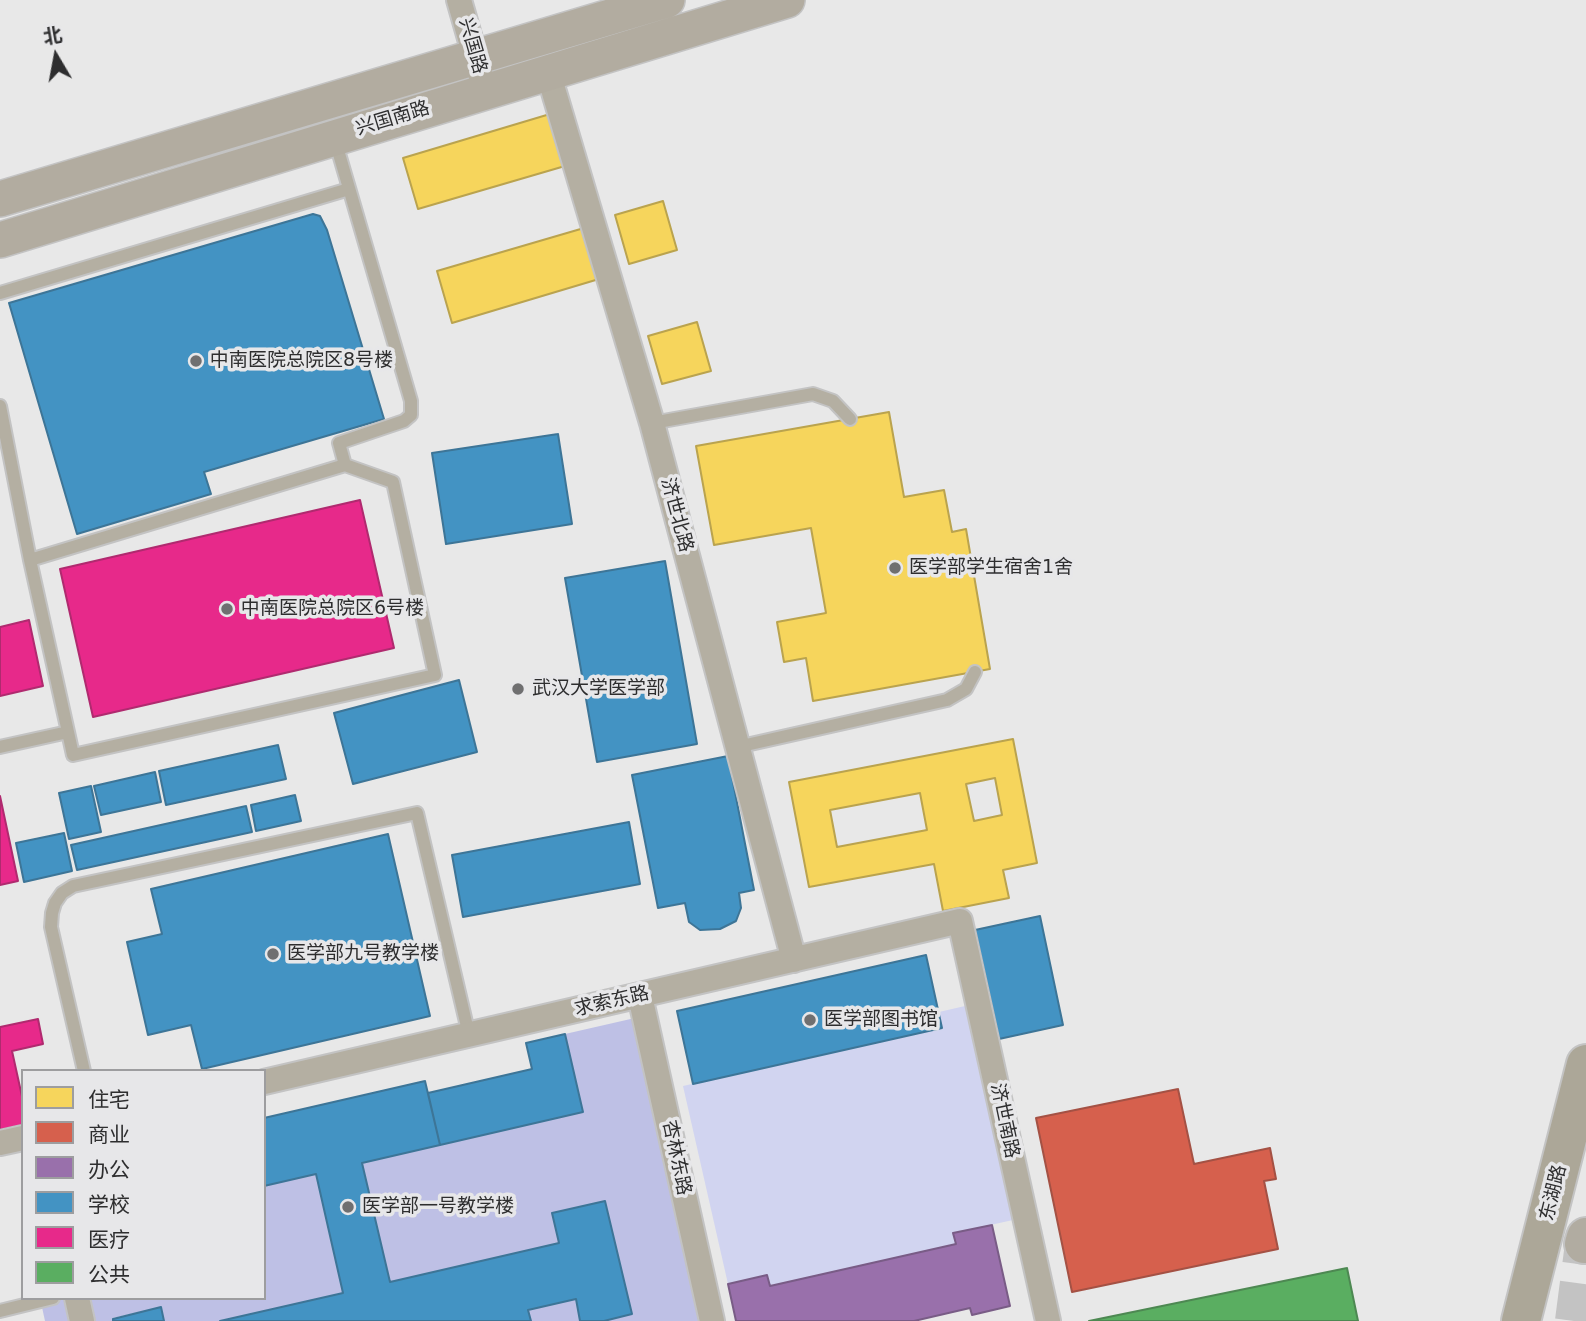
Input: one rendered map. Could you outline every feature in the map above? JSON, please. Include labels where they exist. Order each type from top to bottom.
[{"type":"main road","name":"兴国南路","points":[[0,199],[667,0]]},
{"type":"main road","name":"兴国南路","points":[[0,240],[787,0]]},
{"type":"main road","name":"东湖路","points":[[1521,1321],[1586,1064]]},
{"type":"main road","points":[[1535,1321],[1539,1248]]},
{"type":"street","name":"兴国路","points":[[459,0],[485,91]]},
{"type":"street","name":"济世北路","points":[[548,72],[652,423],[794,960]]},
{"type":"street","name":"求索东路","points":[[266,1082],[960,921]]},
{"type":"street","name":"济世南路","points":[[960,921],[1048,1321]]},
{"type":"street","name":"杏林东路","points":[[640,996],[712,1321]]},
{"type":"street","points":[[0,1143],[21,1138]]},
{"type":"street","points":[[77,1300],[82,1321]]},
{"type":"lane","points":[[334,138],[412,411],[404,421],[339,443],[345,466]]},
{"type":"lane","points":[[0,293],[349,189]]},
{"type":"lane","points":[[652,423],[813,394],[832,401],[850,419]]},
{"type":"lane","points":[[0,406],[30,560],[73,755],[435,675],[393,481],[345,466],[30,560]]},
{"type":"lane","points":[[737,747],[947,700],[966,689],[975,672]]},
{"type":"lane","points":[[0,747],[68,732]]},
{"type":"lane","points":[[84,1069],[51,927],[55,903],[62,893],[72,886],[418,813],[469,1035]]},
{"type":"lane","points":[[0,1311],[45,1300]]},
{"type":"shaded area","points":[[965,1006],[1013,1220],[954,1233],[956,1244],[770,1286],[767,1276],[728,1284],[683,1086],[942,1028],[939,1012]]},
{"type":"shaded area","points":[[635,1018],[701,1321],[604,1321],[632,1314],[605,1201],[553,1213],[559,1243],[390,1282],[362,1163],[583,1112],[565,1034]]},
{"type":"shaded area","points":[[316,1174],[343,1293],[220,1321],[164,1321],[161,1307],[113,1318],[113,1321],[45,1321],[40,1300],[266,1300],[266,1186]]},
{"type":"shaded area","points":[[576,1299],[580,1321],[531,1321],[528,1310]]},
{"type":"building: 住宅","points":[[550,114],[565,166],[418,209],[403,158]]},
{"type":"building: 住宅","points":[[663,201],[677,250],[629,264],[615,215]]},
{"type":"building: 住宅","points":[[584,228],[599,279],[452,323],[437,271]]},
{"type":"building: 住宅","points":[[697,322],[711,371],[662,384],[648,336]]},
{"type":"building: 住宅","name":"医学部学生宿舍1舍","points":[[889,412],[904,497],[944,490],[952,532],[966,529],[990,669],[813,701],[806,658],[784,662],[777,622],[826,613],[811,528],[714,545],[696,446]]},
{"type":"building: 住宅","points":[[1013,739],[1037,863],[1003,870],[1009,898],[943,911],[934,864],[809,887],[789,782]],"holes":[[[995,778],[1002,815],[974,821],[966,784]],[[920,793],[927,830],[837,847],[830,810]]]},
{"type":"building: 商业","points":[[1178,1089],[1194,1164],[1270,1148],[1276,1179],[1264,1181],[1278,1249],[1072,1292],[1036,1118]]},
{"type":"building: 办公","points":[[992,1225],[1010,1306],[972,1315],[970,1308],[914,1321],[736,1321],[728,1284],[767,1275],[770,1286],[956,1244],[953,1233]]},
{"type":"building: 学校","name":"中南医院总院区8号楼","points":[[313,214],[320,216],[327,230],[384,419],[204,472],[211,494],[77,534],[9,303]]},
{"type":"building: 学校","points":[[558,434],[572,524],[446,544],[432,453]]},
{"type":"building: 学校","points":[[665,561],[697,744],[597,762],[565,578]]},
{"type":"building: 学校","points":[[459,680],[477,752],[353,784],[334,713]]},
{"type":"building: 学校","points":[[278,745],[286,779],[166,805],[159,771]]},
{"type":"building: 学校","points":[[728,756],[754,890],[739,893],[741,908],[736,921],[720,929],[700,930],[689,922],[685,903],[658,908],[632,775]]},
{"type":"building: 学校","points":[[155,772],[161,802],[101,815],[94,786]]},
{"type":"building: 学校","points":[[91,786],[101,832],[69,839],[59,793]]},
{"type":"building: 学校","points":[[295,795],[301,821],[256,831],[251,805]]},
{"type":"building: 学校","points":[[246,806],[252,832],[77,870],[71,845]]},
{"type":"building: 学校","points":[[629,822],[640,884],[463,917],[452,855]]},
{"type":"building: 学校","points":[[64,833],[72,871],[24,882],[16,843]]},
{"type":"building: 学校","name":"医学部九号教学楼","points":[[388,834],[430,1016],[202,1069],[191,1025],[148,1035],[127,942],[162,934],[151,889]]},
{"type":"building: 学校","points":[[1040,916],[1063,1025],[999,1039],[975,930]]},
{"type":"building: 学校","name":"医学部图书馆","points":[[926,955],[942,1028],[693,1084],[677,1011]]},
{"type":"building: 学校","points":[[565,1034],[583,1112],[440,1145],[428,1093],[532,1069],[526,1043]]},
{"type":"building: 学校","name":"医学部一号教学楼","points":[[425,1081],[440,1145],[362,1163],[390,1282],[559,1243],[552,1213],[605,1201],[632,1314],[604,1321],[580,1321],[576,1299],[528,1310],[531,1321],[220,1321],[343,1293],[316,1174],[266,1186],[266,1118]]},
{"type":"building: 学校","points":[[161,1307],[164,1321],[113,1321],[113,1319]]},
{"type":"building: 医疗","name":"中南医院总院区6号楼","points":[[360,500],[394,648],[93,717],[60,569]]},
{"type":"building: 医疗","points":[[29,620],[43,686],[0,696],[0,627]]},
{"type":"building: 医疗","points":[[0,796],[18,881],[0,885]]},
{"type":"building: 医疗","points":[[38,1019],[43,1044],[12,1051],[21,1092],[21,1125],[0,1130],[0,1027]]},
{"type":"building: 公共","points":[[1347,1268],[1358,1321],[1089,1321]]},
{"type":"tunnel","points":[[1574,1321],[1584,1244]]},
{"type":"place","name":"中南医院总院区8号楼","points":[[196,361]]},
{"type":"place","name":"医学部学生宿舍1舍","points":[[895,568]]},
{"type":"place","name":"中南医院总院区6号楼","points":[[227,609]]},
{"type":"place","name":"武汉大学医学部","points":[[518,689]]},
{"type":"place","name":"医学部九号教学楼","points":[[273,954]]},
{"type":"place","name":"医学部图书馆","points":[[810,1020]]},
{"type":"place","name":"医学部一号教学楼","points":[[348,1207]]}]
